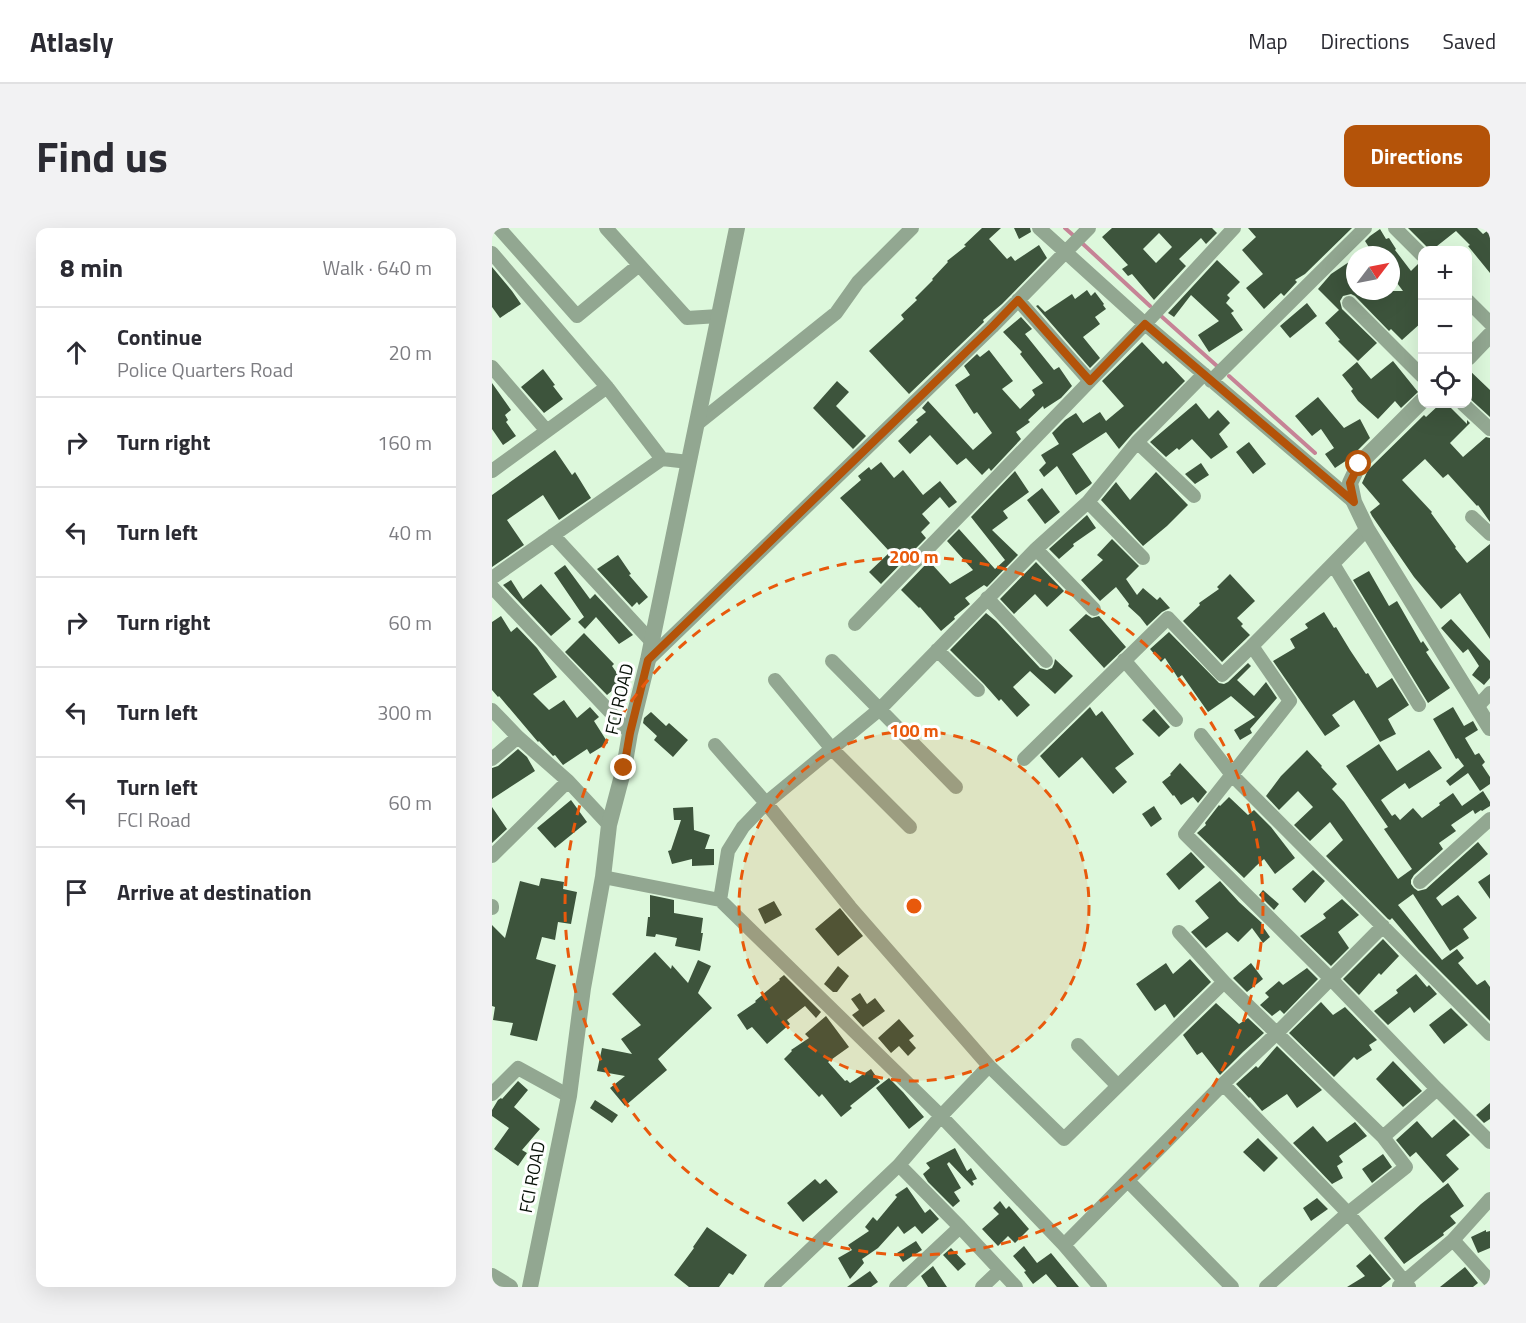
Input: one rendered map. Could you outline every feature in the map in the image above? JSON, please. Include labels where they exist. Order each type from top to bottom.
[{"type":"street","points":[[499,228],[577,316],[639,265]]},
{"type":"street","points":[[606,228],[687,318],[719,316]]},
{"type":"street","name":"FCI ROAD","points":[[530,1287],[568,1096],[583,988],[603,877],[609,825],[648,660],[737,228]]},
{"type":"street","points":[[697,424],[836,313],[858,282],[912,228]]},
{"type":"street","points":[[1039,228],[1145,324],[1354,502]]},
{"type":"street","points":[[648,660],[992,327],[1089,228]]},
{"type":"street","points":[[855,624],[1145,324],[1234,228]]},
{"type":"street","points":[[720,900],[728,851],[743,827],[766,803],[879,709],[1036,549],[1088,502],[1137,442],[1365,228]]},
{"type":"street","points":[[1395,228],[1418,251]]},
{"type":"street","points":[[492,253],[607,387],[662,459]]},
{"type":"street","points":[[1018,300],[1090,381]]},
{"type":"street","points":[[1349,303],[1418,372]]},
{"type":"street","points":[[1472,306],[1490,323]]},
{"type":"street","points":[[1472,354],[1488,342]]},
{"type":"street","points":[[492,367],[547,431]]},
{"type":"street","points":[[492,471],[607,387]]},
{"type":"street","points":[[1418,405],[1359,464],[1350,483],[1354,502],[1367,530],[1490,728]]},
{"type":"street","points":[[1467,408],[1490,429]]},
{"type":"street","points":[[1137,442],[1194,496]]},
{"type":"street","points":[[492,578],[662,459],[689,462]]},
{"type":"street","points":[[1088,502],[1143,558]]},
{"type":"street","points":[[1472,517],[1490,534]]},
{"type":"street","points":[[1024,759],[1168,618],[1222,675],[1367,530]]},
{"type":"street","points":[[553,535],[651,641]]},
{"type":"street","points":[[1036,549],[1095,609]]},
{"type":"street","points":[[1333,564],[1419,705]]},
{"type":"street","points":[[492,587],[630,733]]},
{"type":"street","points":[[987,598],[1046,661]]},
{"type":"street","points":[[1252,646],[1290,701],[1185,834],[1490,1142]]},
{"type":"street","points":[[937,650],[978,690]]},
{"type":"street","points":[[1124,660],[1176,720]]},
{"type":"street","points":[[832,661],[956,787]]},
{"type":"street","points":[[775,680],[832,749],[910,827]]},
{"type":"street","points":[[1477,707],[1490,693]]},
{"type":"street","points":[[492,710],[518,737],[568,781],[609,825]]},
{"type":"street","points":[[1201,735],[1232,775],[1490,1034]]},
{"type":"street","points":[[492,759],[518,737]]},
{"type":"street","points":[[715,746],[766,803],[850,907],[989,1066],[1064,1139],[1224,982]]},
{"type":"street","points":[[492,856],[568,781]]},
{"type":"street","points":[[1420,882],[1490,819]]},
{"type":"street","points":[[603,877],[720,900],[941,1116],[1064,1245],[1100,1287]]},
{"type":"street","points":[[1064,1245],[1383,926]]},
{"type":"street","points":[[1179,932],[1224,982],[1383,1137],[1406,1167],[1348,1213],[1266,1287]]},
{"type":"street","points":[[1078,1045],[1117,1085]]},
{"type":"street","points":[[771,1287],[787,1282],[899,1165],[941,1116],[989,1066]]},
{"type":"street","points":[[492,1094],[518,1068],[568,1096]]},
{"type":"street","points":[[1223,1084],[1348,1213],[1404,1285],[1453,1240],[1490,1199]]},
{"type":"street","points":[[1383,1137],[1437,1089]]},
{"type":"street","points":[[899,1165],[1016,1287]]},
{"type":"street","points":[[1128,1180],[1232,1287]]},
{"type":"street","points":[[896,1287],[960,1227]]},
{"type":"street","points":[[1453,1240],[1490,1281]]},
{"type":"street","points":[[982,1287],[1000,1269]]},
{"type":"street","points":[[492,1276],[510,1287]]},
{"type":"building","points":[[982,228],[1001,228],[989,239],[1007,259],[1011,256],[1015,261],[1039,245],[1047,258],[909,394],[869,351],[904,319],[901,315],[917,300],[915,298],[933,280],[947,261],[966,246],[964,245]]},
{"type":"building","points":[[1014,228],[1030,228],[1031,232],[1019,239]]},
{"type":"building","points":[[1112,228],[1212,228],[1217,233],[1206,244],[1201,238],[1179,259],[1186,266],[1154,300],[1132,274],[1128,276],[1122,269],[1128,265],[1102,237]],"holes":[[[1159,233],[1172,247],[1156,263],[1143,249]]]},
{"type":"building","points":[[1248,228],[1352,228],[1305,274],[1295,280],[1297,282],[1284,296],[1281,293],[1264,309],[1246,288],[1263,274],[1242,250],[1256,237]]},
{"type":"building","points":[[1408,228],[1477,228],[1483,234],[1490,229],[1490,273],[1472,251],[1472,246],[1468,246],[1470,245],[1456,231],[1437,246],[1426,246]]},
{"type":"building","points":[[1380,229],[1394,246],[1368,246],[1365,241]]},
{"type":"building","points":[[1400,257],[1411,271],[1418,264],[1418,326],[1402,340],[1391,329],[1389,331],[1359,300],[1400,300],[1400,291],[1403,291],[1400,287]]},
{"type":"building","points":[[1217,260],[1240,282],[1227,295],[1230,298],[1226,303],[1234,311],[1231,313],[1243,330],[1209,352],[1198,335],[1219,321],[1191,295],[1174,317],[1168,313]]},
{"type":"building","points":[[1346,264],[1346,295],[1340,301],[1342,309],[1377,343],[1358,361],[1338,341],[1340,340],[1325,323],[1339,310],[1318,289],[1331,274]]},
{"type":"building","points":[[492,267],[521,304],[500,318],[492,307]]},
{"type":"building","points":[[1087,290],[1091,296],[1095,292],[1106,309],[1095,317],[1100,324],[1083,337],[1100,358],[1090,368],[1036,306],[1038,305],[1045,312],[1072,294],[1075,299]]},
{"type":"building","points":[[1307,303],[1317,316],[1290,338],[1280,326]]},
{"type":"building","points":[[1021,317],[1032,329],[1025,334],[1054,370],[1059,367],[1072,386],[1061,398],[1044,409],[1043,406],[1028,420],[1030,422],[1016,432],[1021,439],[991,471],[989,468],[982,475],[966,458],[957,465],[930,435],[910,454],[898,441],[926,412],[922,408],[928,401],[973,450],[992,433],[977,412],[974,414],[955,385],[970,375],[964,366],[977,354],[980,357],[989,350],[1013,381],[1002,389],[1020,409],[1035,395],[1032,390],[1043,383],[1020,354],[1022,352],[1003,332]]},
{"type":"building","points":[[1142,342],[1163,364],[1166,361],[1185,381],[1119,449],[1106,432],[1072,454],[1092,483],[1076,495],[1057,466],[1044,477],[1039,470],[1046,463],[1041,455],[1059,444],[1052,433],[1065,420],[1076,413],[1083,423],[1100,412],[1106,421],[1124,406],[1102,381]]},
{"type":"building","points":[[1393,361],[1418,392],[1401,408],[1395,401],[1378,419],[1358,401],[1351,391],[1353,389],[1342,375],[1357,362],[1371,379]]},
{"type":"building","points":[[543,369],[563,399],[544,413],[521,387]]},
{"type":"building","points":[[1472,373],[1490,390],[1490,417],[1472,401]]},
{"type":"building","points":[[837,381],[849,392],[836,406],[866,436],[853,449],[813,408]]},
{"type":"building","points":[[492,383],[511,410],[505,415],[508,420],[506,422],[516,436],[503,445],[492,429]]},
{"type":"building","points":[[1318,397],[1344,428],[1360,419],[1370,438],[1350,458],[1335,468],[1325,454],[1334,448],[1321,429],[1312,436],[1295,416]]},
{"type":"building","points":[[1196,403],[1209,419],[1218,410],[1230,423],[1219,434],[1228,447],[1211,459],[1192,439],[1166,457],[1150,442]]},
{"type":"building","points":[[1436,408],[1451,408],[1467,424],[1467,420],[1470,423],[1450,443],[1463,457],[1486,437],[1490,438],[1490,522],[1478,505],[1448,474],[1443,478],[1425,459],[1402,480],[1432,512],[1467,563],[1490,544],[1490,639],[1460,593],[1441,609],[1414,577],[1370,512],[1380,504],[1362,483],[1368,470],[1424,415],[1426,417]]},
{"type":"building","points":[[1249,442],[1266,464],[1253,474],[1236,452]]},
{"type":"building","points":[[555,450],[572,475],[575,472],[591,498],[559,520],[543,495],[507,520],[524,545],[492,567],[492,495]]},
{"type":"building","points":[[881,462],[894,478],[903,470],[923,495],[940,481],[957,502],[949,508],[940,497],[922,514],[930,523],[921,532],[926,538],[881,584],[869,572],[890,552],[840,498],[861,480],[858,476],[869,467],[871,470]]},
{"type":"building","points":[[1201,463],[1209,475],[1195,484],[1185,474]]},
{"type":"building","points":[[1015,471],[1029,492],[1003,511],[1008,518],[992,530],[1018,555],[987,587],[984,585],[965,598],[970,604],[941,631],[901,590],[929,561],[950,584],[973,570],[947,541],[959,529],[995,569],[1005,560],[971,517]]},
{"type":"building","points":[[1156,472],[1188,505],[1143,546],[1101,500],[1116,482],[1130,500]]},
{"type":"building","points":[[1042,488],[1060,512],[1045,524],[1027,500]]},
{"type":"building","points":[[1087,515],[1096,528],[1073,544],[1074,546],[1059,559],[1049,549]]},
{"type":"building","points":[[1112,539],[1139,566],[1126,579],[1137,595],[1143,588],[1157,600],[1160,597],[1170,608],[1147,626],[1128,606],[1129,604],[1116,587],[1100,601],[1081,580],[1103,560],[1097,555]]},
{"type":"building","points":[[618,555],[631,574],[629,575],[648,597],[639,605],[637,602],[632,607],[597,569]]},
{"type":"building","points":[[1036,562],[1064,591],[1047,607],[1035,594],[1014,614],[1000,599]]},
{"type":"building","points":[[565,565],[590,599],[595,594],[633,635],[619,644],[596,617],[585,629],[578,622],[584,617],[554,573]]},
{"type":"building","points":[[1369,571],[1389,606],[1397,601],[1421,643],[1423,641],[1429,650],[1426,652],[1450,688],[1428,703],[1353,580]]},
{"type":"building","points":[[1230,574],[1255,601],[1237,618],[1250,635],[1222,662],[1183,621],[1200,605],[1199,603],[1219,589],[1217,587]]},
{"type":"building","points":[[511,580],[523,599],[541,584],[571,619],[551,636],[503,585]]},
{"type":"building","points":[[1324,612],[1377,688],[1392,678],[1409,705],[1388,719],[1396,734],[1380,742],[1354,700],[1332,715],[1340,726],[1325,736],[1273,661],[1295,648],[1290,639],[1308,628],[1305,624]]},
{"type":"building","points":[[986,613],[1040,668],[1047,670],[1052,668],[1055,659],[1073,676],[1055,694],[1030,671],[1013,687],[1030,705],[1017,717],[950,650]]},
{"type":"building","points":[[1086,614],[1092,618],[1099,616],[1126,647],[1104,668],[1069,630]]},
{"type":"building","points":[[501,616],[511,632],[517,627],[537,648],[557,677],[533,694],[549,710],[564,700],[577,718],[590,707],[599,717],[594,721],[608,743],[590,754],[587,749],[563,765],[555,755],[553,756],[538,742],[492,690],[492,622]]},
{"type":"building","points":[[1451,619],[1490,661],[1490,678],[1484,685],[1472,675],[1479,666],[1468,649],[1463,653],[1441,628]]},
{"type":"building","points":[[1169,632],[1219,683],[1228,682],[1248,663],[1251,666],[1237,680],[1254,696],[1266,682],[1277,698],[1250,729],[1252,733],[1240,740],[1234,730],[1255,717],[1231,696],[1208,712],[1182,675],[1178,678],[1165,658],[1161,662],[1150,649]]},
{"type":"building","points":[[584,633],[614,664],[612,666],[621,679],[617,681],[620,684],[607,695],[565,652]]},
{"type":"building","points":[[1090,707],[1096,716],[1102,711],[1134,754],[1115,768],[1127,782],[1113,794],[1082,757],[1059,778],[1040,756]]},
{"type":"building","points":[[1453,707],[1464,726],[1473,721],[1478,730],[1465,738],[1475,755],[1479,753],[1485,762],[1482,765],[1490,777],[1490,784],[1480,791],[1468,773],[1450,786],[1446,781],[1464,766],[1458,758],[1456,759],[1433,719]]},
{"type":"building","points":[[1154,709],[1170,727],[1159,737],[1142,720]]},
{"type":"building","points":[[651,712],[666,726],[669,723],[688,740],[673,757],[654,740],[657,736],[643,723],[644,718]]},
{"type":"building","points":[[1379,744],[1397,771],[1429,750],[1442,768],[1409,789],[1405,783],[1381,800],[1392,816],[1395,814],[1400,820],[1413,808],[1422,818],[1453,793],[1462,806],[1483,791],[1490,802],[1490,806],[1482,811],[1475,814],[1473,810],[1451,825],[1456,831],[1439,843],[1443,849],[1411,880],[1411,884],[1418,891],[1426,889],[1478,842],[1488,854],[1436,898],[1442,906],[1458,895],[1477,918],[1463,929],[1469,938],[1450,951],[1413,894],[1398,905],[1442,960],[1457,949],[1464,958],[1458,963],[1477,985],[1485,980],[1490,987],[1490,1021],[1419,950],[1392,918],[1388,919],[1326,856],[1343,840],[1330,822],[1310,841],[1294,825],[1313,807],[1298,791],[1279,810],[1266,796],[1281,776],[1307,750],[1337,784],[1332,789],[1344,802],[1398,879],[1412,869],[1384,829],[1388,827],[1346,766]]},
{"type":"building","points":[[518,749],[527,757],[535,771],[492,799],[492,768],[498,766]]},
{"type":"building","points":[[1180,763],[1207,792],[1198,803],[1193,797],[1181,805],[1162,782]]},
{"type":"building","points":[[1229,797],[1248,815],[1254,810],[1271,827],[1295,858],[1275,874],[1264,859],[1244,878],[1197,833],[1206,825],[1205,823],[1219,805]]},
{"type":"building","points":[[571,800],[587,822],[555,848],[537,828]]},
{"type":"building","points":[[1154,806],[1162,819],[1151,827],[1142,814]]},
{"type":"building","points":[[492,807],[507,829],[492,843]]},
{"type":"building","points":[[693,807],[694,830],[710,835],[705,849],[714,849],[714,865],[692,866],[692,859],[672,864],[668,851],[671,850],[681,820],[674,820],[673,808]]},
{"type":"building","points":[[1191,852],[1205,867],[1179,890],[1166,874]]},
{"type":"building","points":[[1313,870],[1325,881],[1305,903],[1292,889]]},
{"type":"building","points":[[1490,874],[1490,899],[1478,882]]},
{"type":"building","points":[[541,878],[564,882],[563,889],[577,892],[571,924],[558,922],[555,940],[542,937],[536,959],[556,965],[537,1041],[510,1035],[513,1023],[493,1020],[495,1007],[492,1006],[492,925],[505,938],[520,881],[539,886]]},
{"type":"building","points":[[1220,881],[1262,923],[1270,937],[1263,943],[1252,928],[1238,942],[1227,932],[1206,948],[1191,932],[1209,918],[1195,901]]},
{"type":"building","points":[[1263,890],[1279,904],[1274,910],[1259,895]]},
{"type":"building","points":[[650,895],[674,900],[674,913],[703,918],[700,951],[675,946],[677,938],[656,934],[655,937],[646,936],[648,917],[650,917]]},
{"type":"building","points":[[1342,899],[1359,915],[1338,932],[1349,948],[1331,966],[1300,936],[1326,918],[1323,914]]},
{"type":"building","points":[[774,901],[782,915],[765,924],[758,909]]},
{"type":"building","points":[[840,908],[863,936],[838,956],[815,929]]},
{"type":"building","points":[[1383,939],[1399,956],[1359,995],[1343,979]]},
{"type":"building","points":[[655,952],[671,969],[672,965],[688,983],[698,960],[711,966],[698,993],[712,1008],[658,1059],[667,1070],[625,1106],[610,1088],[625,1076],[597,1071],[602,1048],[632,1054],[621,1039],[641,1025],[612,994]]},
{"type":"building","points":[[1190,959],[1211,982],[1174,1018],[1165,1004],[1155,1011],[1136,984],[1166,963],[1173,974]]},
{"type":"building","points":[[1251,963],[1263,979],[1247,992],[1233,978]]},
{"type":"building","points":[[838,966],[849,976],[837,992],[833,992],[824,984]]},
{"type":"building","points":[[1307,968],[1318,979],[1284,1014],[1280,1010],[1272,1016],[1260,1005],[1269,997],[1265,993],[1279,981],[1283,985]]},
{"type":"building","points":[[1416,974],[1427,987],[1429,985],[1437,994],[1414,1013],[1410,1007],[1388,1025],[1374,1011],[1398,993],[1396,990]]},
{"type":"building","points":[[784,975],[821,1012],[816,1018],[805,1006],[787,1020],[790,1024],[767,1044],[752,1027],[747,1030],[737,1015],[756,1002]]},
{"type":"building","points":[[860,993],[867,1004],[875,998],[885,1011],[863,1027],[852,1015],[859,1010],[851,999]]},
{"type":"building","points":[[1321,1002],[1333,1015],[1345,1007],[1377,1040],[1369,1045],[1372,1050],[1357,1060],[1354,1057],[1334,1077],[1289,1033]]},
{"type":"building","points":[[1216,1003],[1239,1024],[1248,1018],[1264,1033],[1220,1075],[1202,1052],[1197,1055],[1183,1035]]},
{"type":"building","points":[[1451,1008],[1468,1025],[1444,1044],[1429,1025]]},
{"type":"building","points":[[826,1016],[849,1047],[828,1062],[845,1081],[850,1083],[871,1069],[880,1082],[850,1106],[852,1108],[841,1117],[822,1094],[819,1097],[784,1059],[791,1050],[809,1038],[805,1034]]},
{"type":"building","points":[[899,1019],[914,1036],[909,1040],[916,1048],[908,1056],[899,1046],[891,1053],[878,1038]]},
{"type":"building","points":[[1277,1046],[1322,1090],[1297,1108],[1287,1094],[1262,1111],[1236,1084],[1256,1066],[1258,1068]]},
{"type":"building","points":[[1393,1061],[1422,1091],[1403,1107],[1376,1079]]},
{"type":"building","points":[[889,1078],[924,1117],[909,1129],[876,1088]]},
{"type":"building","points":[[518,1081],[528,1090],[514,1107],[540,1129],[522,1150],[527,1153],[518,1166],[494,1149],[509,1128],[492,1116],[492,1110],[498,1100],[502,1099]]},
{"type":"building","points":[[595,1100],[618,1115],[612,1123],[590,1108]]},
{"type":"building","points":[[1490,1103],[1490,1119],[1484,1123],[1476,1115]]},
{"type":"building","points":[[1454,1119],[1470,1135],[1446,1155],[1459,1169],[1443,1183],[1416,1152],[1410,1157],[1396,1140],[1417,1121],[1432,1138]]},
{"type":"building","points":[[1355,1122],[1367,1136],[1339,1156],[1343,1162],[1337,1166],[1343,1178],[1332,1184],[1293,1143],[1313,1126],[1327,1142]]},
{"type":"building","points":[[1258,1138],[1278,1158],[1264,1172],[1243,1152]]},
{"type":"building","points":[[955,1148],[967,1171],[971,1168],[977,1179],[972,1181],[974,1184],[972,1186],[949,1162],[947,1164],[961,1188],[954,1192],[960,1201],[953,1207],[923,1174],[930,1168],[926,1163]]},
{"type":"building","points":[[1383,1154],[1392,1167],[1372,1183],[1362,1169]]},
{"type":"building","points":[[815,1179],[820,1184],[826,1179],[838,1192],[803,1222],[787,1203]]},
{"type":"building","points":[[1448,1183],[1464,1206],[1450,1216],[1456,1223],[1443,1233],[1444,1235],[1404,1264],[1384,1238]]},
{"type":"building","points":[[907,1187],[925,1213],[930,1209],[939,1219],[922,1234],[915,1226],[904,1234],[898,1226],[878,1248],[862,1259],[864,1263],[850,1279],[838,1258],[852,1250],[848,1245],[869,1231],[865,1227],[873,1217],[877,1221],[897,1197],[895,1195]]},
{"type":"building","points":[[1317,1198],[1328,1209],[1311,1221],[1303,1208]]},
{"type":"building","points":[[1000,1201],[1006,1209],[1009,1206],[1029,1229],[1015,1243],[1008,1236],[998,1246],[982,1229],[999,1214],[993,1208]]},
{"type":"building","points":[[707,1227],[747,1255],[733,1275],[729,1273],[719,1287],[689,1287],[674,1275]]},
{"type":"building","points":[[1486,1230],[1486,1232],[1490,1231],[1490,1248],[1478,1253],[1471,1237]]},
{"type":"building","points":[[916,1241],[922,1250],[903,1262],[897,1253]]},
{"type":"building","points":[[1024,1246],[1037,1263],[1051,1253],[1079,1287],[1057,1287],[1046,1274],[1033,1284],[1024,1272],[1026,1271],[1013,1256]]},
{"type":"building","points":[[951,1248],[966,1264],[958,1271],[943,1255]]},
{"type":"building","points":[[1370,1254],[1391,1279],[1381,1287],[1347,1287],[1365,1276],[1356,1266]]},
{"type":"building","points":[[933,1266],[947,1287],[928,1287],[921,1276]]},
{"type":"building","points":[[1465,1267],[1478,1283],[1473,1287],[1440,1287]]},
{"type":"building","points":[[870,1271],[878,1282],[871,1287],[847,1287]]},
{"type":"waterway","points":[[1065,228],[1074,236]]},
{"type":"waterway","points":[[1083,244],[1150,306]]},
{"type":"waterway","points":[[1161,316],[1217,366]]},
{"type":"waterway","points":[[1229,376],[1315,453]]},
{"type":"route","points":[[624,768],[648,660],[1018,300],[1090,381],[1145,324],[1354,502],[1350,483],[1359,464]]}]
